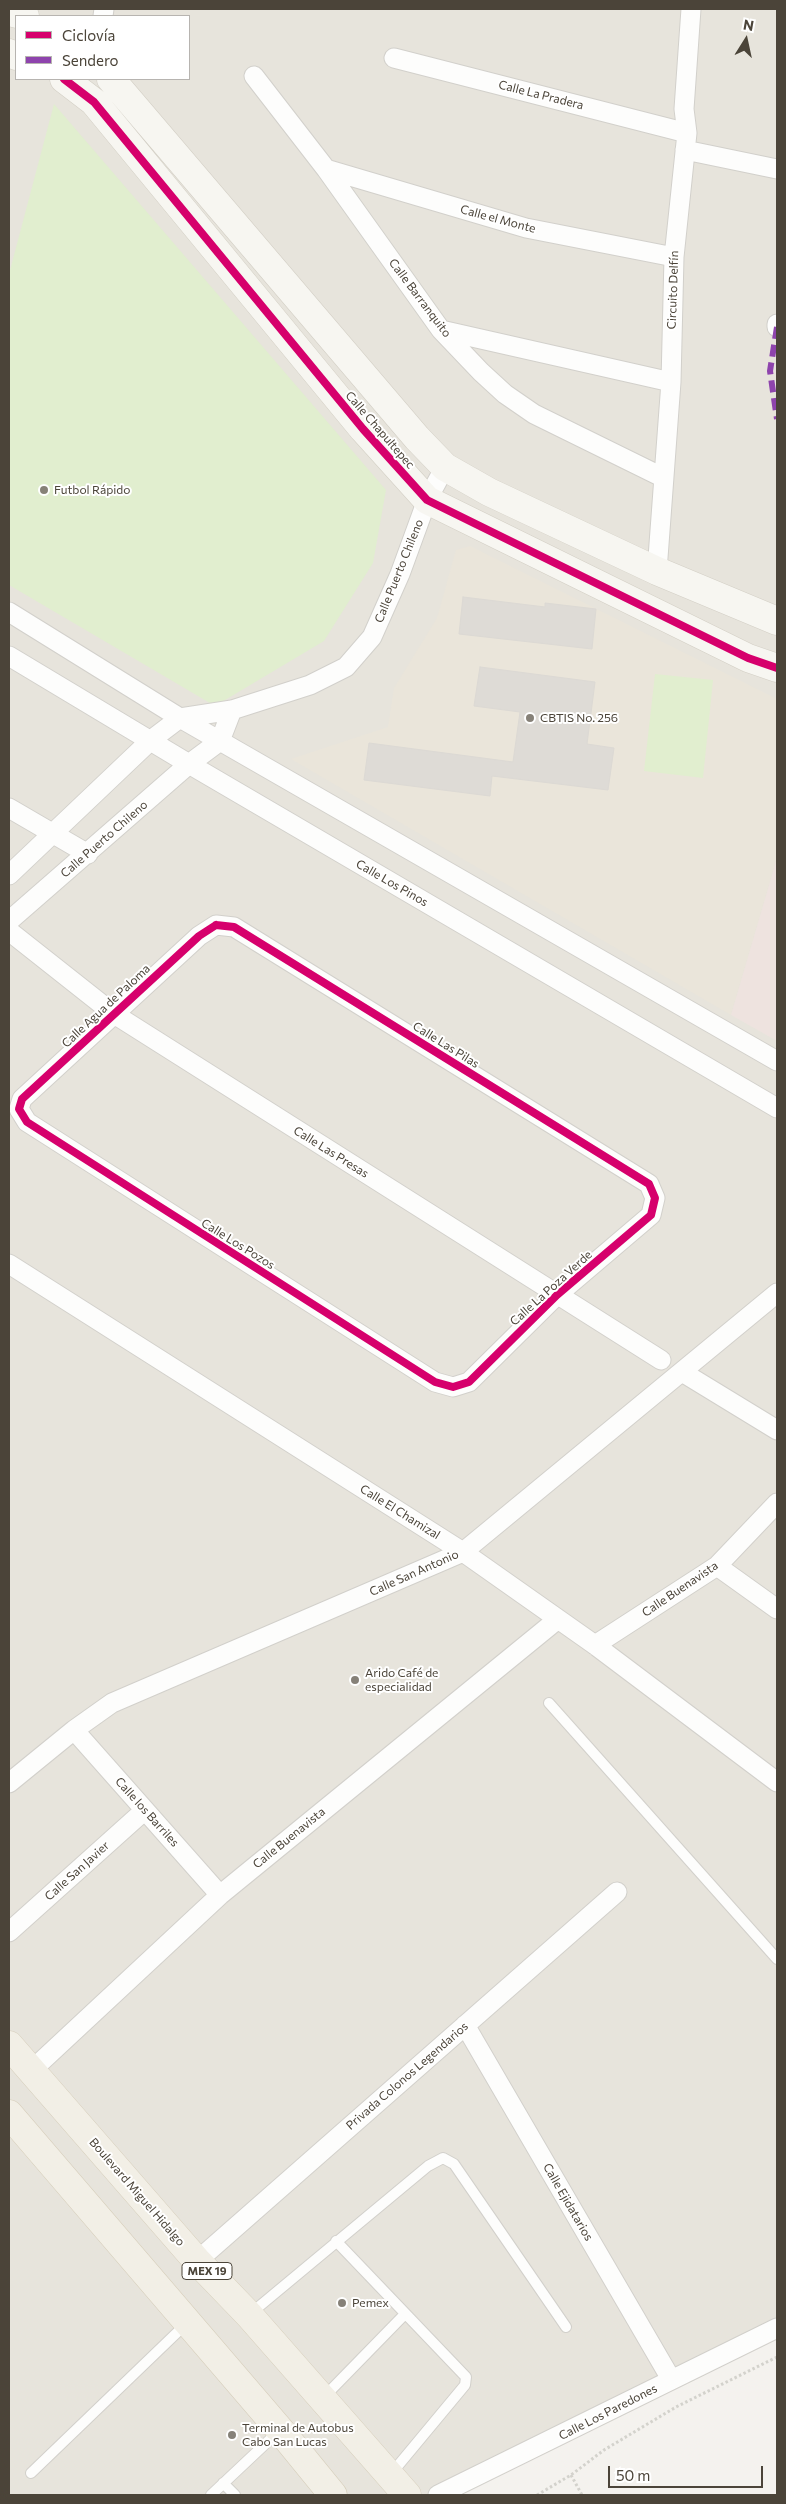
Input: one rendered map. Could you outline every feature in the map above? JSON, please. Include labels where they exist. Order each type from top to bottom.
[{"type":"main road","name":"Boulevard Miguel Hidalgo","points":[[9,2045],[197,2261],[249,2315],[398,2486]]},
{"type":"main road","points":[[9,2114],[280,2430],[333,2495]]},
{"type":"street","points":[[27,15],[40,9]]},
{"type":"street","name":"Circuito Delfín","points":[[657,571],[662,477],[671,382],[674,256],[686,141],[684,109],[690,9]]},
{"type":"street","name":"Calle La Pradera","points":[[394,58],[686,141],[777,169]]},
{"type":"street","name":"Calle Barranquito","points":[[254,76],[326,169],[441,330],[505,394],[534,414],[662,477]]},
{"type":"street","name":"Calle Chapultepec","points":[[65,80],[94,102],[364,429],[427,500],[748,658],[777,668]]},
{"type":"street","name":"Calle Chapultepec","points":[[112,80],[417,438],[446,467],[489,492],[657,571],[777,621]]},
{"type":"street","name":"Calle el Monte","points":[[326,169],[526,228],[674,256]]},
{"type":"street","points":[[441,330],[671,382]]},
{"type":"street","name":"Calle Puerto Chileno","points":[[9,874],[54,834],[151,740],[180,718],[232,710],[310,685],[346,667],[372,637],[400,574],[427,500],[446,467]]},
{"type":"street","points":[[9,612],[180,718],[777,1061]]},
{"type":"street","name":"Calle Los Pinos","points":[[9,656],[189,764],[777,1108]]},
{"type":"street","points":[[220,741],[232,710]]},
{"type":"street","name":"Calle Puerto Chileno","points":[[9,921],[189,764],[220,741]]},
{"type":"street","points":[[9,808],[88,854]]},
{"type":"street","name":"Calle Agua de Paloma","points":[[19,1110],[22,1099],[199,936],[216,925]]},
{"type":"street","name":"Calle Las Pilas","points":[[216,925],[234,927],[641,1179],[649,1184],[655,1198]]},
{"type":"street","name":"Calle Las Presas","points":[[9,931],[114,1014],[661,1360]]},
{"type":"street","name":"Calle Los Pozos","points":[[19,1110],[27,1122],[35,1128],[435,1382],[453,1387]]},
{"type":"street","name":"Calle La Poza Verde","points":[[453,1387],[469,1382],[557,1295],[651,1215],[655,1198]]},
{"type":"street","name":"Calle El Chamizal","points":[[9,1264],[463,1552],[595,1645],[777,1782]]},
{"type":"street","name":"Calle San Antonio","points":[[9,1783],[74,1730],[112,1703],[463,1552],[777,1293]]},
{"type":"street","points":[[682,1372],[777,1430]]},
{"type":"street","name":"Calle Buenavista","points":[[595,1645],[717,1566],[777,1503]]},
{"type":"street","points":[[717,1566],[777,1609]]},
{"type":"street","name":"Calle Buenavista","points":[[31,2071],[220,1894],[558,1619]]},
{"type":"street","name":"Calle los Barriles","points":[[74,1730],[220,1894]]},
{"type":"street","name":"Calle San Javier","points":[[9,1932],[145,1810]]},
{"type":"street","name":"Privada Colonos Legendarios","points":[[197,2261],[617,1892]]},
{"type":"street","name":"Calle Ejidatarios","points":[[465,2026],[671,2379]]},
{"type":"street","name":"Calle Los Paredones","points":[[438,2495],[517,2458],[671,2379],[777,2328]]},
{"type":"lane","points":[[549,1703],[777,1959]]},
{"type":"lane","points":[[249,2315],[428,2166],[443,2158],[454,2164],[566,2328]]},
{"type":"lane","points":[[336,2241],[466,2378],[465,2385],[398,2486]]},
{"type":"lane","points":[[322,2399],[405,2314]]},
{"type":"lane","points":[[31,2473],[188,2322]]},
{"type":"lane","points":[[211,2495],[280,2430]]},
{"type":"lane","points":[[224,2483],[235,2495]]},
{"type":"path","points":[[536,2495],[571,2475],[604,2450],[676,2407],[777,2357]]},
{"type":"path","points":[[571,2475],[582,2495]]},
{"type":"shaded area","points":[[9,9],[777,9],[777,2328],[438,2495],[9,2495]]},
{"type":"shaded area","points":[[470,546],[777,699],[777,858],[731,1015],[291,759],[388,727],[394,688],[437,618],[456,550]]},
{"type":"shaded area","points":[[777,858],[777,1041],[731,1015]]},
{"type":"green space","points":[[54,104],[386,490],[373,563],[324,641],[215,706],[9,585],[9,274]]},
{"type":"green space","points":[[655,674],[713,680],[703,778],[644,771]]},
{"type":"building","points":[[463,597],[545,607],[545,603],[596,609],[592,649],[459,634]]},
{"type":"building","points":[[480,667],[595,682],[587,744],[614,748],[608,790],[492,776],[490,796],[364,780],[369,743],[513,762],[520,712],[474,706]]},
{"type":"marked path","points":[[777,327],[770,371],[777,419]]},
{"type":"cycle path","points":[[65,80],[94,102],[363,429],[427,500],[748,658],[777,668]]},
{"type":"cycle path","points":[[216,925],[234,927],[649,1184],[655,1198],[651,1215],[557,1295],[469,1382],[453,1387],[435,1382],[27,1122],[19,1109],[22,1099],[199,936],[216,925]]},
{"type":"place","name":"Futbol Rápido","points":[[44,490]]},
{"type":"place","name":"CBTIS No. 256","points":[[530,718]]},
{"type":"place","name":"Arido Café de especialidad","points":[[355,1680]]},
{"type":"place","name":"Pemex","points":[[342,2303]]},
{"type":"place","name":"Terminal de Autobus Cabo San Lucas","points":[[232,2435]]}]
